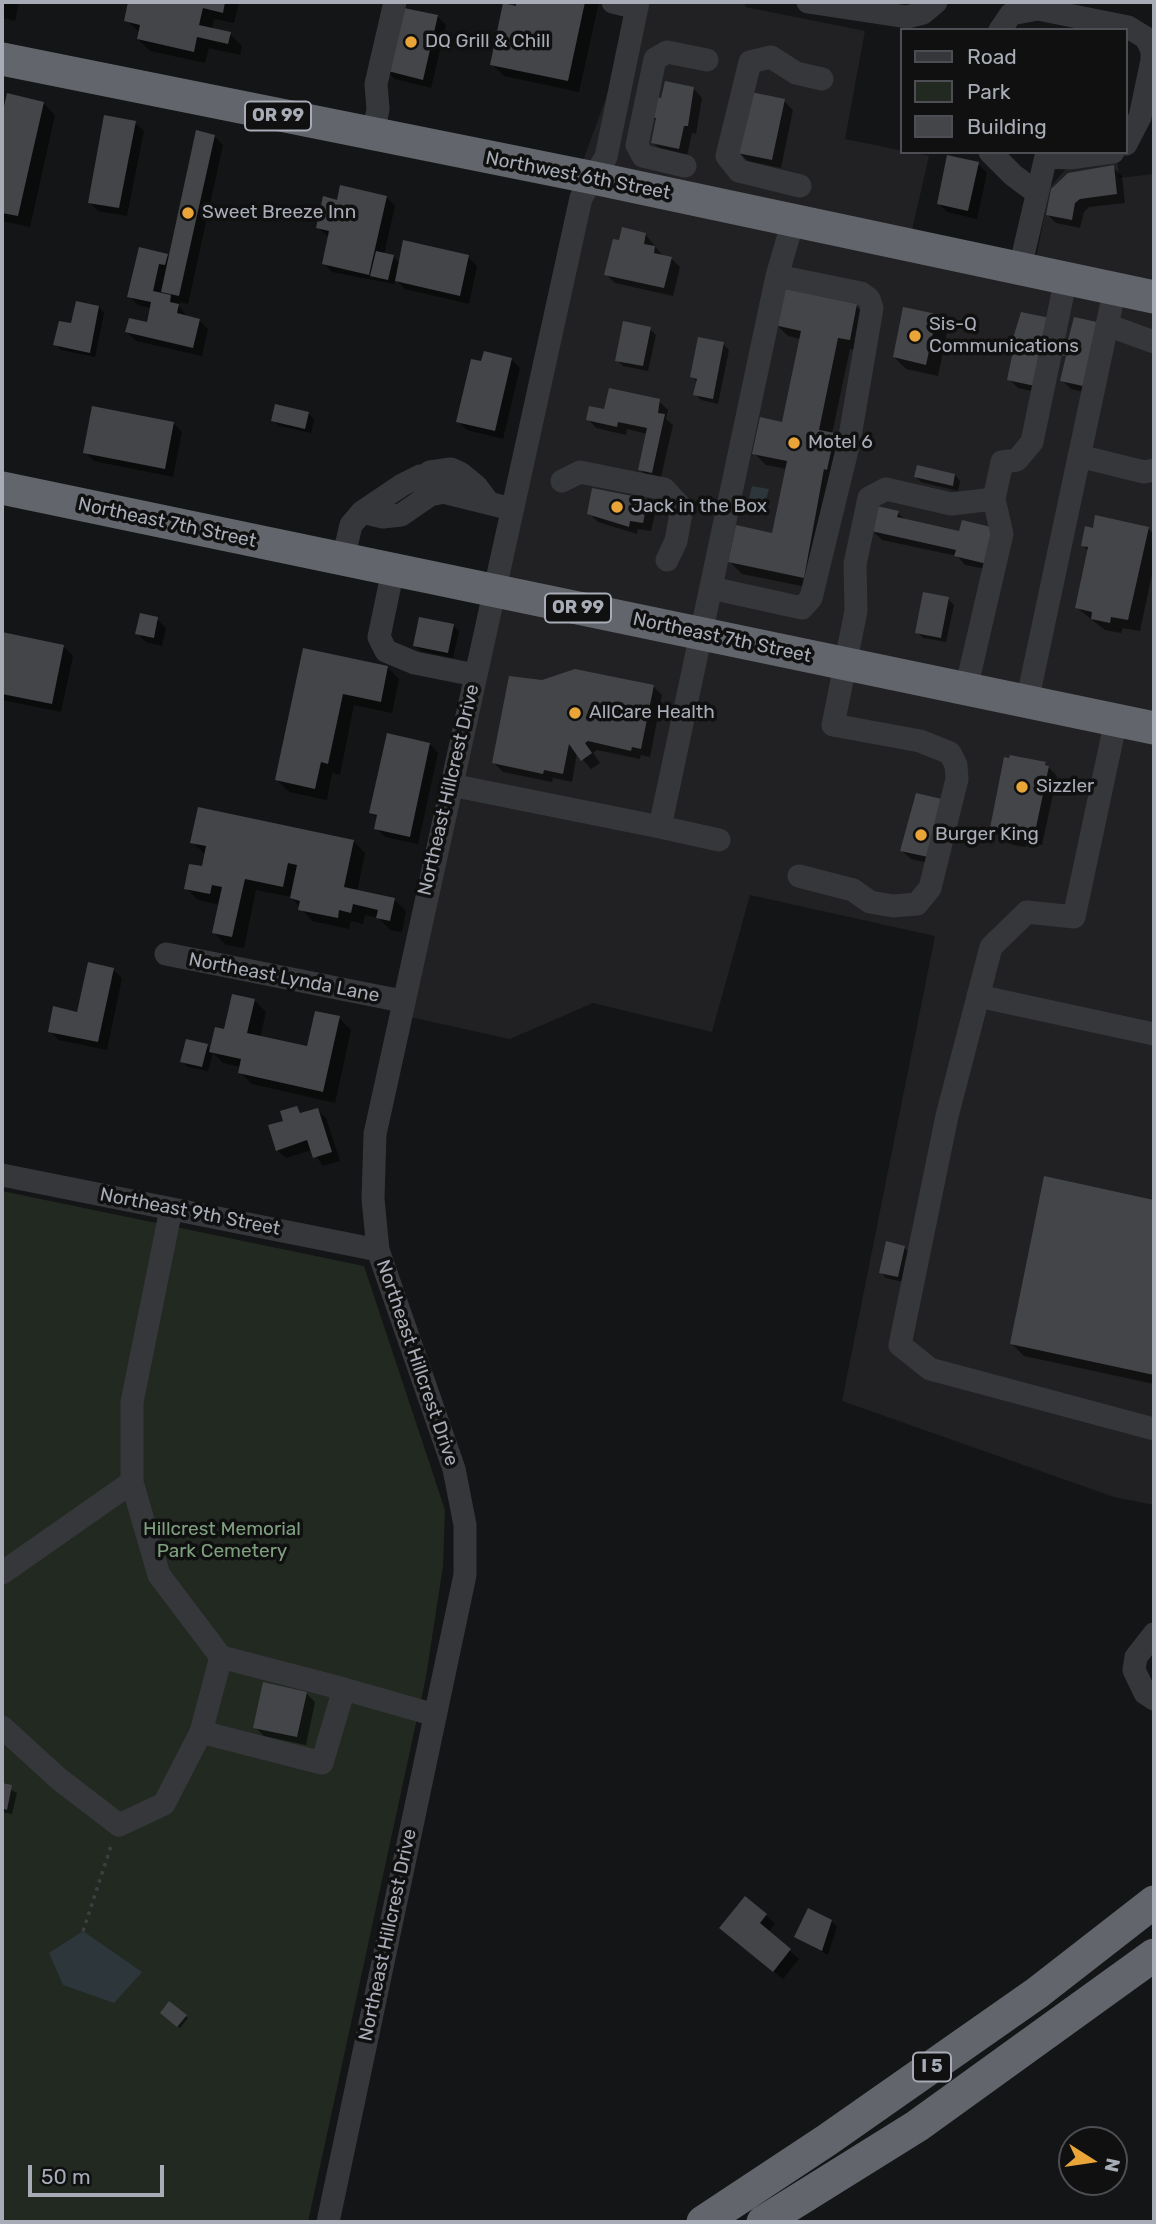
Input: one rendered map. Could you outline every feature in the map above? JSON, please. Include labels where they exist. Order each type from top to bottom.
[{"type":"highway","name":"Northwest 6th Street","points":[[2,59],[373,136],[594,178],[1154,297]]},
{"type":"highway","name":"Northeast 7th Street","points":[[2,488],[1154,728]]},
{"type":"highway","name":"I 5","points":[[703,2222],[827,2140],[1037,1993],[1154,1902]]},
{"type":"highway","name":"I 5","points":[[763,2222],[917,2126],[1154,1955]]},
{"type":"street","points":[[373,136],[378,109],[376,84],[395,2]]},
{"type":"street","points":[[613,2],[638,5]]},
{"type":"street","points":[[808,2],[892,17],[925,15]]},
{"type":"street","name":"Northeast Hillcrest Drive","points":[[328,2222],[465,1575],[465,1525],[454,1469],[377,1250],[373,1199],[375,1134],[402,1001],[581,198],[606,157],[638,5]]},
{"type":"street","points":[[1002,28],[1012,14],[1038,9],[1075,23],[1128,27],[1146,38],[1152,50],[1140,117],[1128,140]]},
{"type":"street","points":[[685,166],[643,156],[637,145],[655,60],[667,52],[707,60]]},
{"type":"street","points":[[800,186],[739,171],[727,156],[750,62],[771,57],[796,73],[822,79]]},
{"type":"street","points":[[992,154],[1013,175],[1037,192]]},
{"type":"street","points":[[1020,268],[1046,155],[1069,158],[1098,154]]},
{"type":"street","points":[[660,827],[777,276],[793,221]]},
{"type":"street","points":[[711,588],[802,608],[811,598],[849,442],[872,308],[869,299],[860,293],[777,276]]},
{"type":"street","points":[[966,689],[1002,534],[994,499],[1002,462],[1017,460],[1032,442],[1066,278]]},
{"type":"street","points":[[1027,702],[1115,288]]},
{"type":"street","points":[[1107,325],[1154,342]]},
{"type":"street","points":[[1079,456],[1144,472],[1154,470]]},
{"type":"street","points":[[343,559],[351,525],[362,512],[419,476],[435,470],[451,469],[476,485],[489,503]]},
{"type":"street","points":[[562,481],[580,472],[664,489],[682,508],[676,541],[667,560]]},
{"type":"street","points":[[419,476],[439,478],[456,494]]},
{"type":"street","points":[[799,876],[853,890],[870,901],[893,906],[917,904],[934,878],[957,779],[956,765],[950,753],[943,748],[833,725],[856,611],[855,564],[869,498],[886,489],[951,504],[994,499]]},
{"type":"street","points":[[362,512],[383,517],[401,515],[430,495],[443,492],[512,509]]},
{"type":"street","points":[[393,570],[379,637],[386,651],[415,663],[475,675]]},
{"type":"street","points":[[1116,720],[1073,917],[1027,912],[990,947],[947,1116],[900,1345],[930,1369],[1154,1429]]},
{"type":"street","points":[[451,785],[719,839]]},
{"type":"street","name":"Northeast Lynda Lane","points":[[166,954],[402,1001]]},
{"type":"street","points":[[978,996],[1154,1034]]},
{"type":"street","name":"Northeast 9th Street","points":[[2,1175],[377,1250]]},
{"type":"street","points":[[171,1209],[132,1402],[132,1482],[159,1575],[221,1657],[435,1715]]},
{"type":"street","points":[[2,1573],[132,1482]]},
{"type":"street","points":[[1154,1634],[1136,1657],[1134,1670],[1144,1693],[1154,1699]]},
{"type":"street","points":[[2,1727],[59,1779],[119,1825],[164,1804],[201,1732],[221,1657]]},
{"type":"street","points":[[201,1732],[322,1763],[344,1689]]},
{"type":"path","points":[[83,1931],[99,1877],[119,1825]]},
{"type":"shaded area","points":[[641,2],[745,2],[745,7],[865,31],[845,139],[900,150],[900,154],[929,156],[912,230],[1036,259],[1050,187],[1065,170],[1117,158],[1119,178],[1154,174],[1154,1505],[1114,1497],[842,1401],[935,936],[750,895],[712,1032],[593,1003],[510,1039],[410,1017],[503,584],[584,158]]},
{"type":"shaded area","points":[[752,486],[769,489],[762,514],[746,511]]},
{"type":"shaded area","points":[[83,1931],[142,1972],[114,2003],[63,1985],[49,1953]]},
{"type":"green space","name":"Hillcrest Memorial Park Cemetery","points":[[2,1191],[364,1266],[445,1510],[443,1566],[426,1677],[308,2222],[2,2222]]},
{"type":"building","points":[[128,2],[225,2],[223,13],[203,8],[199,25],[231,32],[228,44],[197,37],[194,52],[137,39],[140,25],[124,21]]},
{"type":"building","points":[[516,2],[585,2],[568,81],[490,65],[503,3],[516,6]]},
{"type":"building","name":"DQ Grill & Chill","points":[[399,7],[438,15],[423,80],[384,70]]},
{"type":"building","points":[[665,81],[694,87],[688,126],[684,126],[679,149],[651,143],[656,118],[651,117],[656,97],[661,98]]},
{"type":"building","points":[[751,92],[785,99],[772,160],[737,153]]},
{"type":"building","points":[[7,93],[44,102],[18,216],[2,213],[2,115]]},
{"type":"building","points":[[104,115],[136,121],[119,208],[88,203]]},
{"type":"building","name":"Sweet Breeze Inn","points":[[196,130],[215,135],[179,296],[161,292]]},
{"type":"building","points":[[947,155],[979,162],[968,211],[937,204]]},
{"type":"building","points":[[1114,165],[1117,194],[1080,199],[1075,203],[1072,220],[1046,215],[1051,189],[1068,173]]},
{"type":"building","points":[[340,185],[387,196],[369,275],[322,264],[329,231],[316,228],[323,196],[337,200]]},
{"type":"building","points":[[622,227],[646,233],[644,244],[655,246],[654,253],[672,257],[664,288],[604,275],[613,239],[619,240]]},
{"type":"building","points":[[403,240],[469,255],[460,296],[395,281]]},
{"type":"building","points":[[139,247],[168,254],[165,265],[159,264],[153,291],[171,295],[170,302],[179,304],[177,313],[200,319],[193,348],[125,332],[129,318],[147,322],[151,302],[127,297]]},
{"type":"building","points":[[376,251],[394,255],[388,280],[370,276]]},
{"type":"building","name":"Motel 6","points":[[782,288],[857,304],[850,340],[838,338],[819,430],[835,433],[827,470],[824,469],[804,578],[728,562],[736,525],[772,533],[787,461],[752,454],[760,417],[782,422],[801,331],[774,325]]},
{"type":"building","points":[[76,301],[99,306],[90,353],[53,345],[59,321],[71,323]]},
{"type":"building","name":"Sis-Q Communications","points":[[903,307],[937,314],[926,365],[893,357]]},
{"type":"building","points":[[1021,312],[1050,318],[1035,386],[1007,380],[1014,346],[1011,345]]},
{"type":"building","points":[[1074,317],[1097,322],[1083,386],[1060,381],[1066,356],[1061,355],[1064,343],[1067,344]]},
{"type":"building","points":[[623,321],[651,327],[643,366],[615,361]]},
{"type":"building","points":[[698,337],[724,342],[713,399],[693,395],[697,379],[690,377]]},
{"type":"building","points":[[484,351],[512,358],[495,431],[456,422],[471,359],[481,361]]},
{"type":"building","points":[[609,388],[660,399],[658,413],[665,414],[652,473],[638,470],[647,428],[618,422],[617,427],[586,420],[589,406],[604,409]]},
{"type":"building","points":[[275,404],[309,412],[305,429],[271,421]]},
{"type":"building","points":[[92,406],[174,422],[165,469],[83,453]]},
{"type":"building","points":[[917,465],[955,474],[953,486],[914,477]]},
{"type":"building","name":"Jack in the Box","points":[[592,488],[648,499],[643,523],[630,521],[629,527],[587,514]]},
{"type":"building","points":[[877,506],[899,511],[897,517],[959,531],[962,520],[995,528],[987,564],[954,556],[956,550],[871,531]]},
{"type":"building","points":[[1095,515],[1149,527],[1128,620],[1111,617],[1110,623],[1091,619],[1092,612],[1075,608],[1088,547],[1081,546],[1085,526],[1093,528]]},
{"type":"building","points":[[923,592],[949,597],[941,638],[915,633]]},
{"type":"building","points":[[140,613],[158,617],[154,638],[135,634]]},
{"type":"building","points":[[419,617],[454,624],[448,653],[413,646]]},
{"type":"building","points":[[2,632],[64,645],[52,704],[2,694]]},
{"type":"building","points":[[303,648],[388,666],[381,702],[343,694],[328,764],[321,762],[315,789],[275,780]]},
{"type":"building","name":"AllCare Health","points":[[575,669],[654,685],[641,749],[632,747],[631,751],[588,741],[585,743],[592,753],[581,761],[569,744],[563,774],[544,770],[543,774],[492,763],[509,676],[542,680]]},
{"type":"building","points":[[387,733],[430,743],[410,837],[374,829],[377,815],[369,813]]},
{"type":"building","name":"Sizzler","points":[[1010,755],[1046,762],[1045,765],[1049,766],[1034,837],[1018,835],[1017,839],[1002,836],[1003,830],[990,828],[1004,757],[1009,758]]},
{"type":"building","name":"Burger King","points":[[916,793],[946,800],[933,858],[900,851]]},
{"type":"building","points":[[198,807],[354,840],[344,887],[395,898],[390,921],[376,918],[378,910],[353,904],[351,913],[339,910],[338,918],[298,910],[300,901],[290,898],[297,865],[288,863],[283,887],[245,879],[232,937],[212,933],[222,887],[212,885],[210,894],[184,889],[189,864],[202,866],[206,846],[190,843]]},
{"type":"building","points":[[88,962],[114,968],[98,1042],[48,1032],[53,1006],[77,1012]]},
{"type":"building","points":[[232,994],[255,999],[247,1033],[307,1046],[315,1011],[340,1016],[323,1092],[238,1073],[241,1059],[209,1052],[215,1027],[224,1029]]},
{"type":"building","points":[[186,1039],[208,1044],[202,1067],[180,1062]]},
{"type":"building","points":[[297,1106],[300,1113],[318,1108],[332,1152],[313,1158],[307,1140],[276,1151],[268,1125],[283,1121],[280,1111]]},
{"type":"building","points":[[1044,1176],[1154,1200],[1154,1375],[1010,1344]]},
{"type":"building","points":[[886,1241],[905,1246],[898,1277],[879,1273]]},
{"type":"building","points":[[263,1682],[307,1692],[297,1737],[253,1728]]},
{"type":"building","points":[[2,1783],[12,1785],[7,1810],[2,1808]]},
{"type":"building","points":[[745,1896],[767,1914],[760,1923],[791,1949],[773,1972],[719,1928]]},
{"type":"building","points":[[808,1908],[832,1920],[822,1951],[794,1937]]},
{"type":"building","points":[[169,2001],[187,2015],[177,2027],[160,2013]]},
{"type":"place","name":"DQ Grill & Chill","points":[[411,42]]},
{"type":"place","name":"Sweet Breeze Inn","points":[[188,213]]},
{"type":"place","name":"Sis-Q Communications","points":[[915,336]]},
{"type":"place","name":"Motel 6","points":[[794,443]]},
{"type":"place","name":"Jack in the Box","points":[[617,507]]},
{"type":"place","name":"AllCare Health","points":[[575,713]]},
{"type":"place","name":"Sizzler","points":[[1022,787]]},
{"type":"place","name":"Burger King","points":[[921,835]]}]
